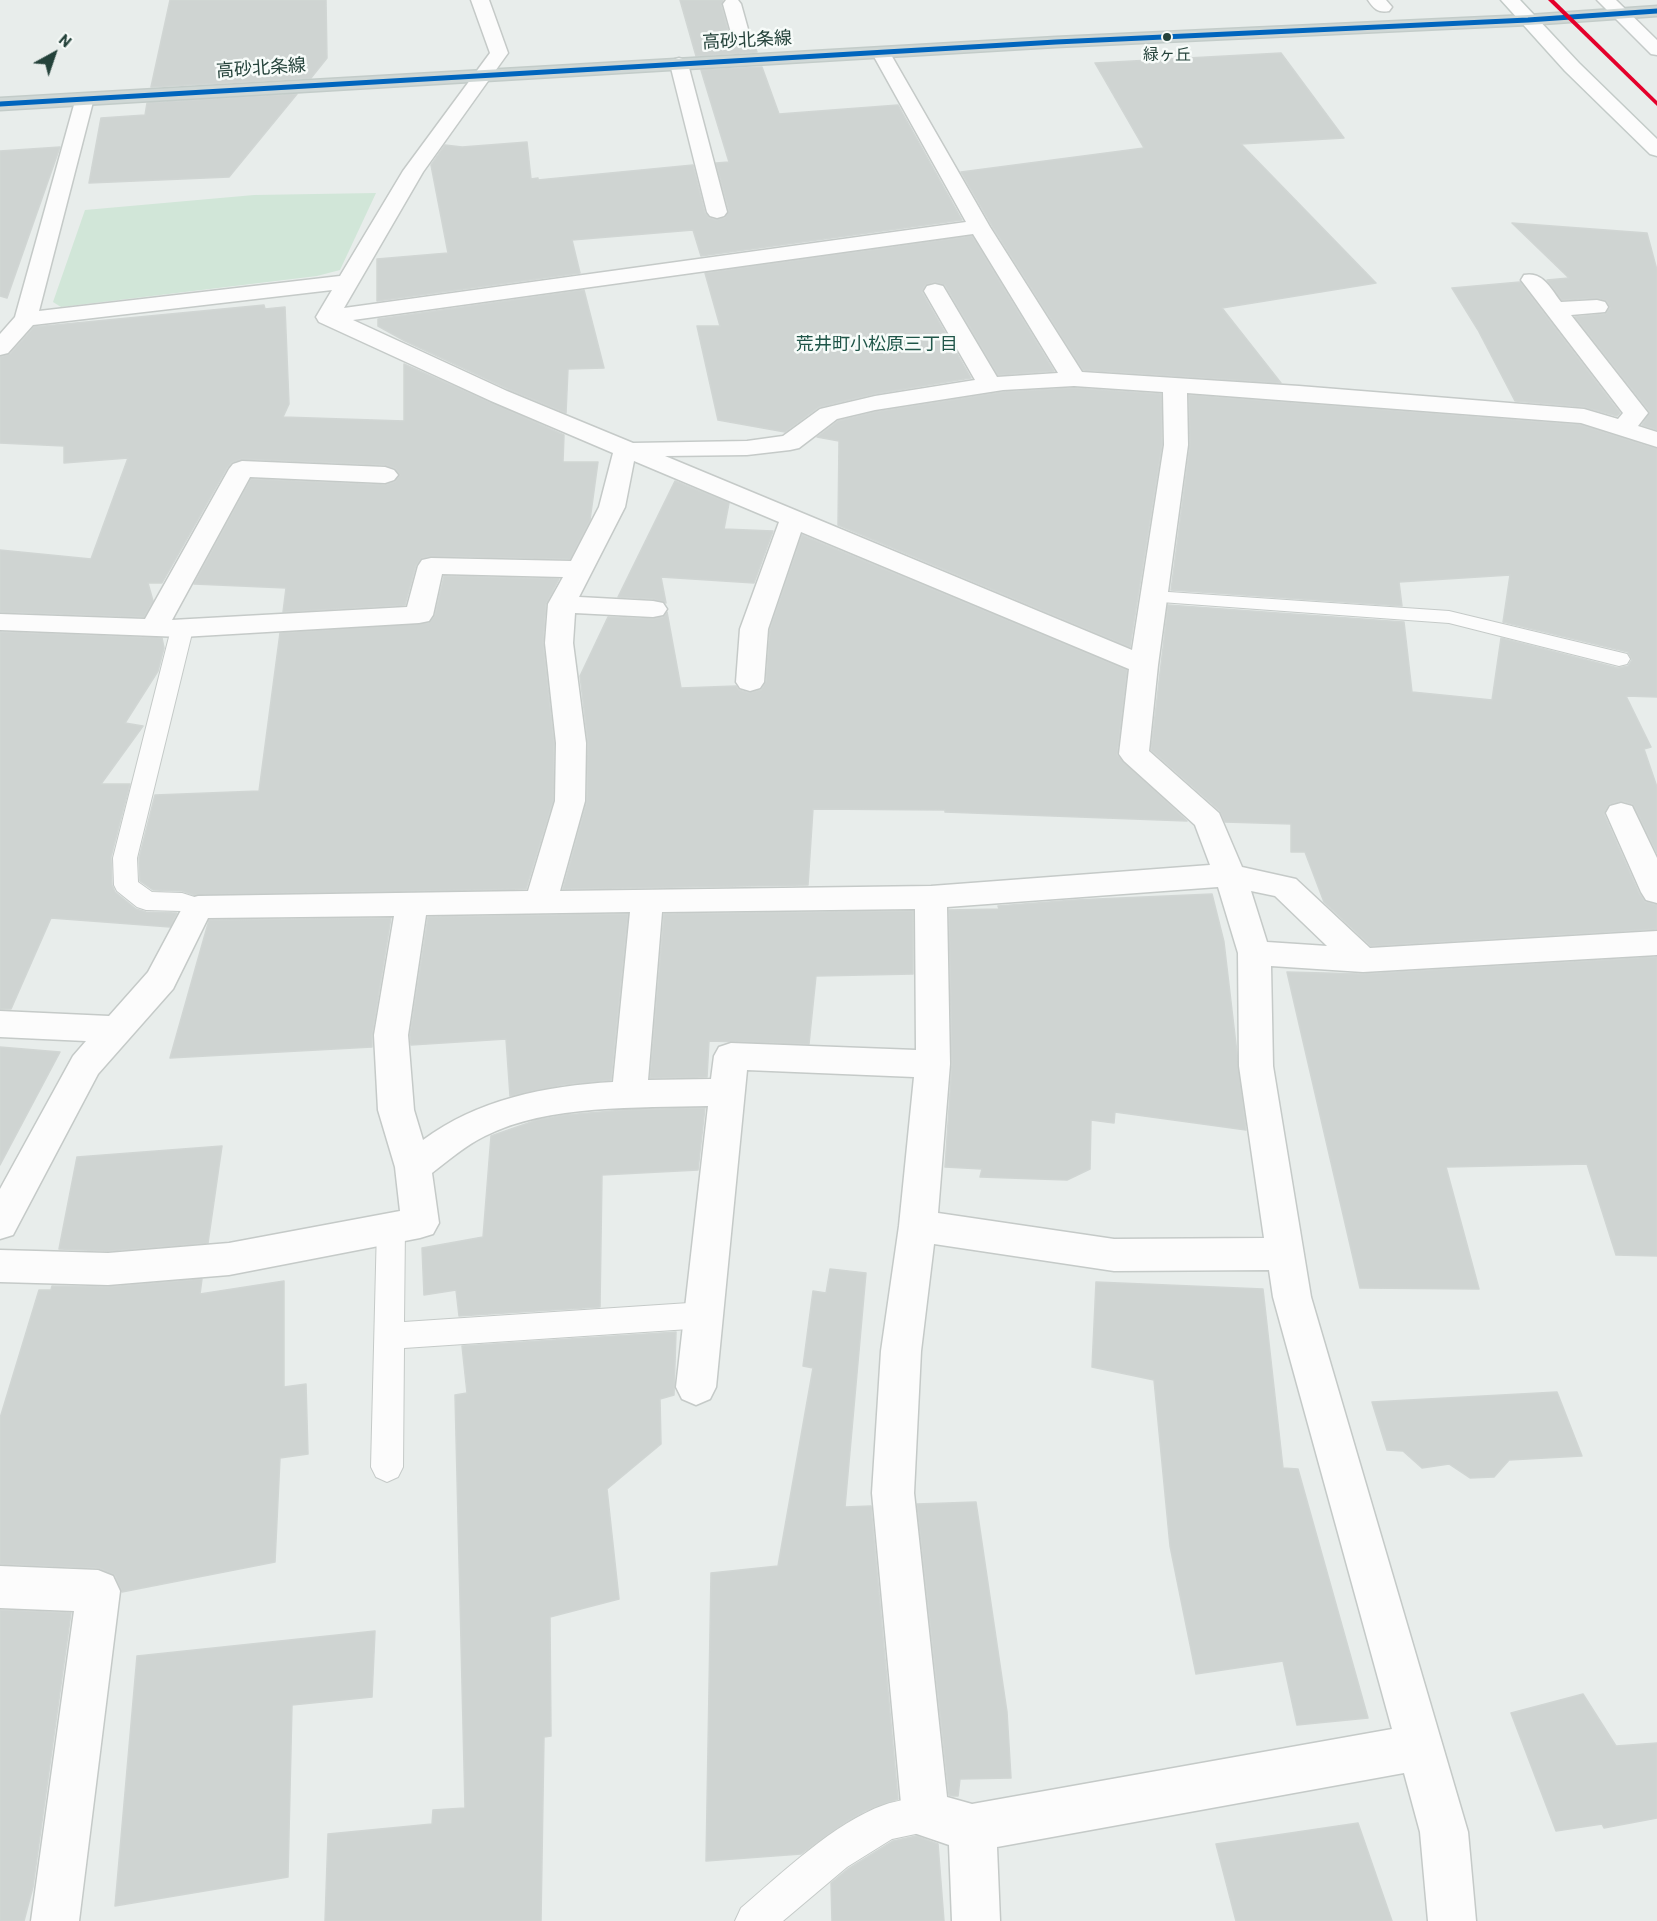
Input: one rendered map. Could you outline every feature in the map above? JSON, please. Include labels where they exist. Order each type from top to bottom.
[{"type":"main road","points":[[1359,8],[1380,4],[1405,6]]},
{"type":"main road","name":"高砂北条線","points":[[0,104],[478,65],[679,64],[1045,43],[1528,20],[1612,6],[1657,11]]},
{"type":"main road","name":"高砂北条線","points":[[719,41],[748,39]]},
{"type":"main road","name":"高砂北条線","points":[[478,65],[499,53],[522,52]]},
{"type":"street","points":[[480,0],[499,53]]},
{"type":"street","points":[[1510,0],[1657,150]]},
{"type":"street","points":[[732,4],[748,39]]},
{"type":"street","points":[[1612,6],[1657,50]]},
{"type":"street","points":[[881,53],[979,227],[1074,380]]},
{"type":"street","points":[[679,64],[717,212]]},
{"type":"street","points":[[327,317],[478,65]]},
{"type":"street","points":[[0,348],[27,319],[84,98]]},
{"type":"street","points":[[327,317],[979,227]]},
{"type":"street","points":[[1532,280],[1636,413],[1623,429]]},
{"type":"street","points":[[27,319],[346,282]]},
{"type":"street","points":[[934,291],[990,385]]},
{"type":"street","points":[[1556,309],[1597,307]]},
{"type":"street","points":[[327,317],[499,396],[1144,665]]},
{"type":"street","points":[[627,449],[747,448],[790,443],[829,414],[875,403],[990,385],[1074,380],[1174,384],[1584,416],[1657,440]]},
{"type":"street","points":[[1174,384],[1176,445],[1144,665],[1134,754],[1208,820],[1230,875],[1254,952],[1256,1066],[1292,1297],[1444,1832],[1452,1921]]},
{"type":"street","points":[[541,902],[570,801],[571,743],[560,643],[562,604],[612,507],[622,461],[627,449]]},
{"type":"street","points":[[154,628],[242,469],[385,475]]},
{"type":"street","points":[[750,682],[754,629],[793,518]]},
{"type":"street","points":[[0,622],[182,629],[419,615],[431,566],[579,569]]},
{"type":"street","points":[[562,604],[653,609]]},
{"type":"street","points":[[1621,813],[1657,892]]},
{"type":"street","points":[[0,1224],[85,1065],[161,980],[198,907],[931,897],[1230,875],[1285,887],[1363,960]]},
{"type":"street","points":[[931,897],[933,1064],[918,1226],[901,1351],[893,1493],[925,1814],[972,1828],[1420,1747]]},
{"type":"street","points":[[629,1096],[647,900]]},
{"type":"street","points":[[0,1266],[108,1269],[229,1259],[420,1222],[413,1167],[396,1110],[391,1035],[412,905]]},
{"type":"street","points":[[1254,952],[1363,960],[1657,943]]},
{"type":"street","points":[[0,1024],[117,1029]]},
{"type":"street","points":[[696,1387],[731,1056],[933,1064]]},
{"type":"street","points":[[413,1167],[473,1126],[522,1108],[574,1098],[727,1092]]},
{"type":"street","points":[[918,1226],[1114,1255],[1286,1254]]},
{"type":"street","points":[[0,1587],[98,1590],[55,1921]]},
{"type":"street","points":[[972,1828],[976,1921]]},
{"type":"lane","points":[[1154,597],[1449,616],[1619,659]]},
{"type":"lane","points":[[182,629],[125,858],[126,885],[146,901],[182,902],[198,907]]},
{"type":"lane","points":[[387,1467],[391,1227]]},
{"type":"lane","points":[[389,1336],[704,1315]]},
{"type":"lane","points":[[754,1921],[825,1861],[852,1843],[886,1822],[925,1814]]},
{"type":"green space","points":[[376,193],[340,270],[317,276],[61,307],[53,302],[85,210],[254,195]]},
{"type":"building","points":[[170,0],[326,0],[327,58],[311,78],[151,87]]},
{"type":"building","points":[[680,0],[723,0],[721,5],[731,41],[736,46],[748,46],[753,41],[757,52],[696,56]]},
{"type":"building","points":[[1281,53],[1344,138],[1241,144],[1376,283],[1222,308],[1281,383],[1083,370],[992,226],[961,172],[1144,148],[1095,63]]},
{"type":"building","points":[[762,67],[779,114],[898,105],[962,220],[701,256],[693,230],[572,240],[580,273],[377,301],[377,259],[448,253],[431,165],[445,145],[462,147],[527,142],[531,179],[538,178],[538,180],[693,165],[705,213],[709,218],[716,220],[725,218],[729,211],[716,163],[729,162],[701,70]]},
{"type":"building","points":[[297,94],[229,177],[89,183],[101,118],[145,115],[147,103]]},
{"type":"building","points":[[60,147],[7,298],[0,296],[0,151]]},
{"type":"building","points":[[1512,223],[1647,233],[1657,270],[1657,430],[1642,425],[1650,412],[1575,317],[1605,314],[1610,308],[1607,301],[1597,298],[1562,300],[1547,280],[1569,278]]},
{"type":"building","points":[[972,236],[1054,371],[998,375],[945,285],[934,282],[925,285],[922,292],[971,378],[874,394],[819,407],[785,432],[718,420],[697,326],[720,326],[705,273]]},
{"type":"building","points":[[1520,282],[1620,413],[1617,416],[1584,407],[1515,401],[1478,330],[1452,288]]},
{"type":"building","points":[[584,290],[604,368],[568,369],[566,413],[508,389],[378,326],[378,319]]},
{"type":"building","points":[[264,305],[265,309],[285,307],[289,404],[283,417],[404,421],[404,364],[564,435],[563,462],[598,462],[590,520],[570,559],[431,556],[422,558],[416,565],[405,605],[283,612],[286,588],[194,584],[251,479],[385,485],[395,482],[400,475],[395,468],[385,465],[242,459],[232,462],[227,468],[162,583],[148,583],[153,601],[144,617],[0,612],[0,550],[91,559],[128,458],[64,463],[64,446],[0,443],[0,357],[10,354],[34,327]]},
{"type":"building","points":[[1074,388],[1161,394],[1162,445],[1130,647],[838,525],[839,441],[817,437],[838,421],[875,412],[1003,392]]},
{"type":"building","points":[[1189,395],[1581,425],[1657,449],[1657,697],[1626,696],[1651,747],[1644,749],[1657,787],[1657,853],[1633,804],[1622,801],[1609,804],[1604,814],[1639,893],[1645,902],[1657,905],[1657,929],[1371,946],[1324,902],[1305,852],[1291,852],[1291,824],[1225,822],[1220,811],[1151,750],[1168,605],[1404,622],[1412,692],[1492,700],[1501,638],[1618,668],[1628,666],[1632,660],[1628,652],[1503,622],[1510,575],[1399,582],[1402,606],[1171,590],[1190,445]]},
{"type":"building","points":[[675,481],[729,503],[724,529],[773,531],[754,583],[661,577],[666,603],[653,599],[618,597]]},
{"type":"building","points":[[802,535],[1127,670],[1117,755],[1187,821],[945,812],[945,810],[813,809],[808,885],[563,889],[587,801],[588,743],[580,676],[608,617],[653,619],[663,617],[667,612],[681,688],[736,686],[739,690],[749,693],[761,690],[766,682],[770,629]]},
{"type":"building","points":[[444,576],[559,579],[546,604],[543,643],[554,743],[553,801],[526,889],[194,895],[182,891],[153,890],[140,881],[139,858],[155,795],[259,791],[280,633],[429,623],[435,615]]},
{"type":"building","points":[[0,632],[162,638],[164,648],[158,671],[125,723],[143,726],[101,784],[130,784],[111,857],[112,885],[115,892],[136,909],[146,912],[177,913],[170,927],[51,918],[11,1009],[0,1009]]},
{"type":"building","points":[[1212,894],[1224,942],[1246,1130],[1115,1112],[1114,1123],[1091,1120],[1090,1169],[1067,1180],[980,1177],[982,1169],[945,1167],[952,1064],[949,910],[999,909],[998,906],[1074,900]]},
{"type":"building","points":[[913,911],[913,974],[816,976],[809,1044],[709,1041],[707,1077],[650,1078],[664,914]]},
{"type":"building","points":[[628,914],[611,1080],[562,1085],[510,1096],[506,1039],[411,1045],[410,1035],[428,917]]},
{"type":"building","points":[[391,918],[372,1047],[170,1058],[209,920]]},
{"type":"building","points":[[1657,957],[1657,1256],[1616,1255],[1587,1164],[1446,1167],[1479,1289],[1360,1288],[1287,972],[1363,974]]},
{"type":"building","points":[[0,1047],[60,1052],[0,1165]]},
{"type":"building","points":[[705,1108],[698,1170],[602,1175],[600,1307],[459,1316],[456,1290],[424,1295],[422,1248],[483,1237],[491,1136],[537,1120],[565,1115],[624,1110]]},
{"type":"building","points":[[222,1146],[208,1243],[108,1251],[59,1249],[77,1157]]},
{"type":"building","points":[[830,1269],[866,1273],[845,1507],[871,1506],[898,1799],[865,1811],[801,1854],[706,1861],[711,1573],[778,1566],[813,1368],[803,1366],[813,1291],[826,1293]]},
{"type":"building","points":[[202,1279],[200,1294],[284,1281],[284,1387],[306,1384],[308,1454],[280,1458],[275,1562],[122,1592],[115,1575],[99,1568],[0,1564],[0,1418],[39,1290],[51,1290],[52,1286],[108,1287]]},
{"type":"building","points":[[1096,1282],[1263,1289],[1283,1468],[1298,1469],[1368,1718],[1297,1725],[1283,1661],[1196,1674],[1170,1546],[1154,1380],[1092,1367]]},
{"type":"building","points":[[676,1332],[674,1395],[660,1399],[661,1444],[607,1489],[619,1599],[550,1617],[551,1736],[544,1737],[541,1921],[325,1921],[328,1834],[432,1824],[433,1810],[465,1808],[455,1395],[467,1393],[462,1346]]},
{"type":"building","points":[[1557,1392],[1582,1456],[1509,1460],[1494,1477],[1470,1478],[1449,1464],[1422,1468],[1403,1451],[1387,1450],[1372,1402]]},
{"type":"building","points":[[976,1502],[1007,1712],[1011,1778],[960,1779],[958,1796],[953,1796],[949,1795],[917,1504]]},
{"type":"building","points":[[0,1610],[71,1613],[33,1887],[24,1921],[0,1921]]},
{"type":"building","points":[[375,1631],[372,1697],[292,1705],[288,1877],[115,1906],[137,1656]]},
{"type":"building","points":[[1583,1694],[1616,1746],[1657,1743],[1657,1818],[1604,1828],[1602,1824],[1556,1831],[1511,1713]]},
{"type":"building","points":[[1358,1823],[1392,1921],[1236,1921],[1216,1844]]},
{"type":"building","points":[[916,1836],[938,1844],[944,1921],[832,1921],[831,1883],[848,1869],[893,1841]]},
{"type":"transit line","points":[[1551,0],[1657,104]]},
{"type":"transit line","points":[[0,104],[1056,42],[1528,20],[1657,11]]},
{"type":"place","name":"緑ヶ丘","points":[[1167,37]]},
{"type":"district","name":"荒井町小松原三丁目","points":[[877,344]]}]
